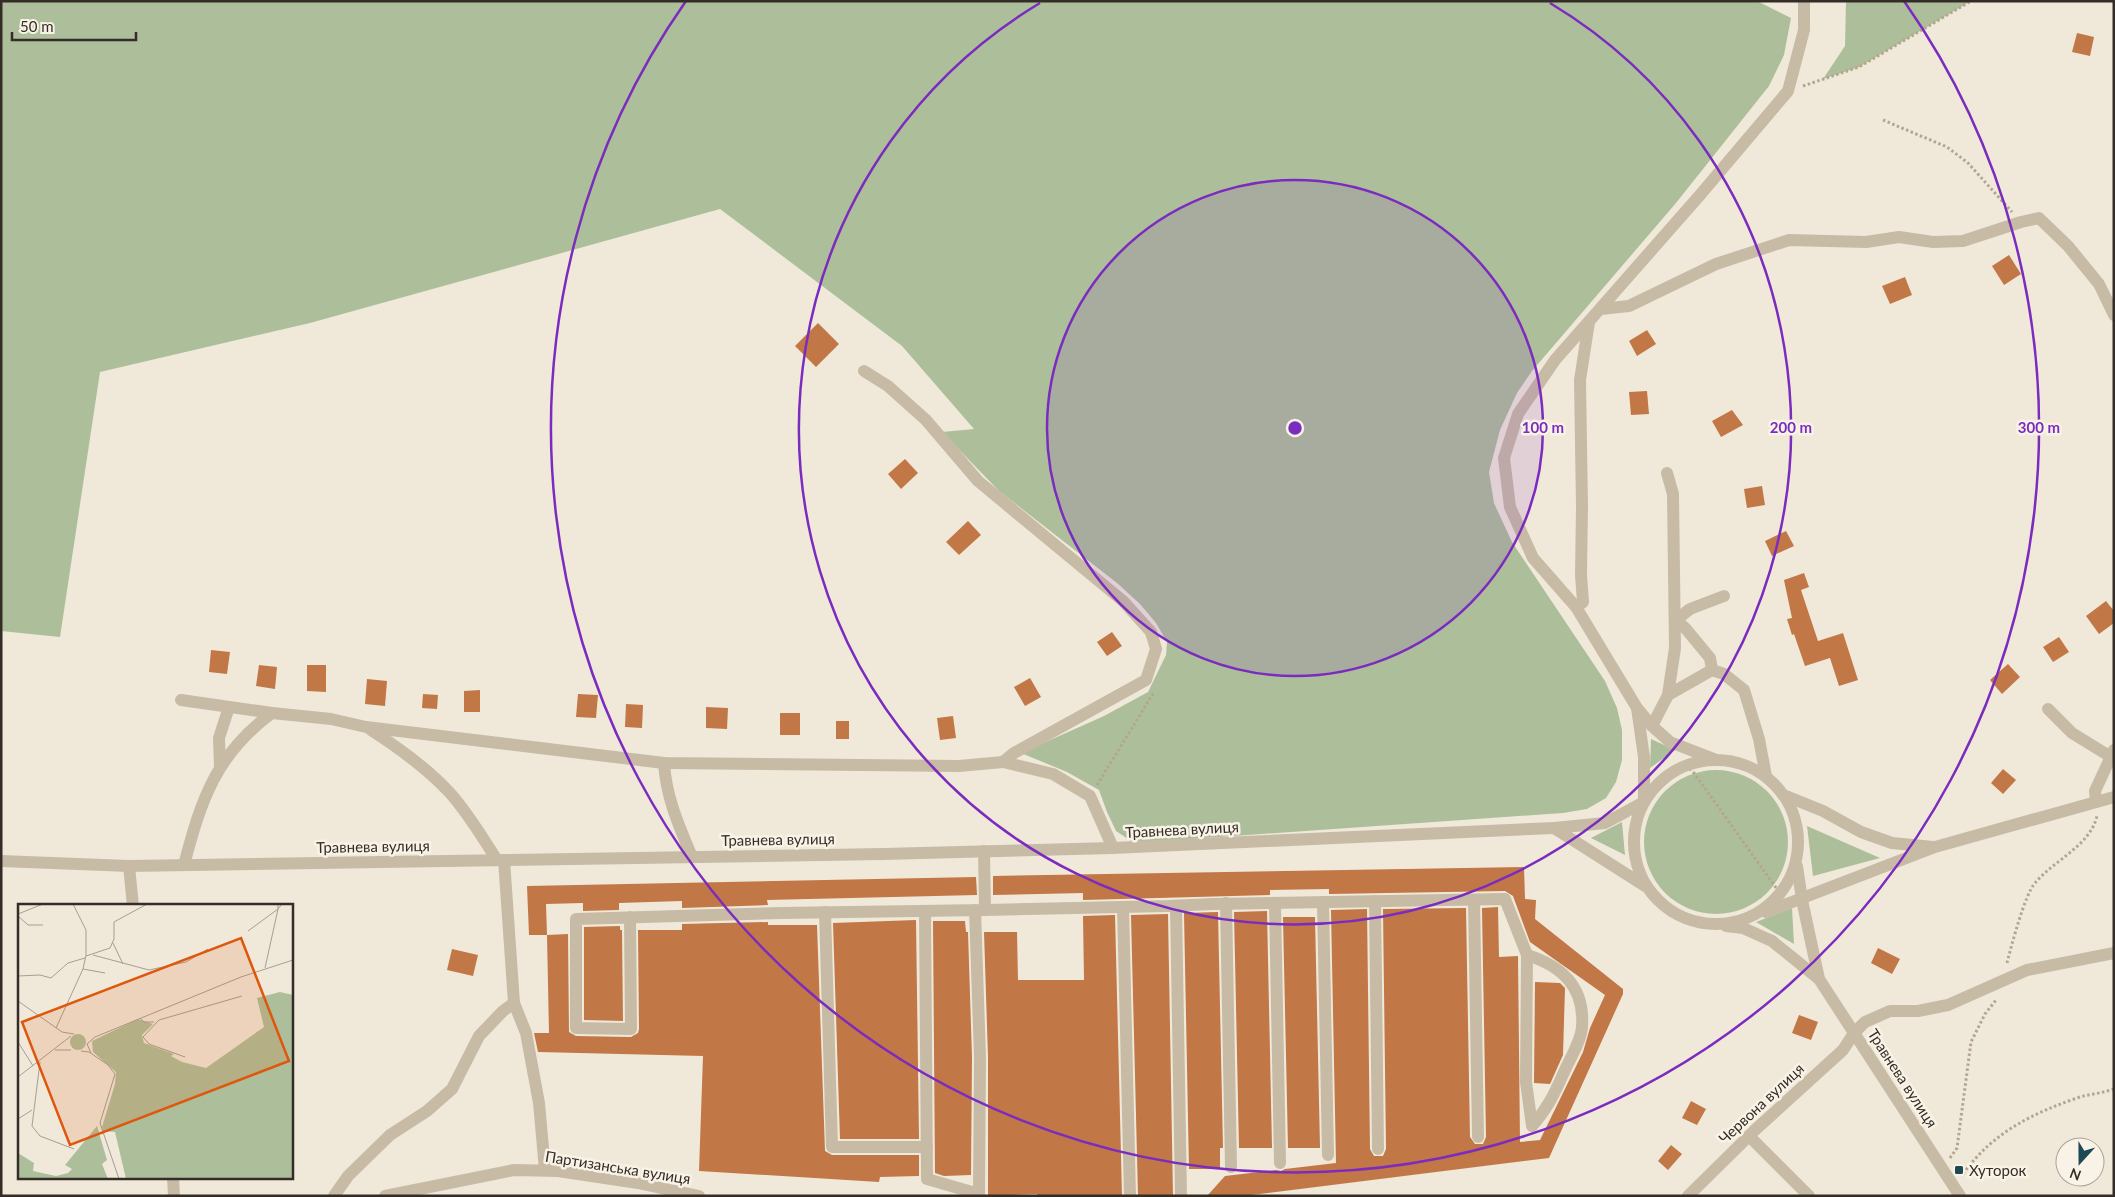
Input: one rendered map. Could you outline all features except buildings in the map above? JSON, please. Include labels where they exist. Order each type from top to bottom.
[{"type":"street","points":[[1752,917],[1776,901],[1790,881],[1797,863],[1799,854],[1797,822],[1786,796],[1766,776],[1740,763],[1714,759],[1670,742],[1652,726],[1638,708],[1576,607],[1533,558],[1510,507],[1504,458],[1518,414],[1555,360],[1590,322],[1788,91],[1804,30],[1804,1]]},
{"type":"street","points":[[1601,309],[1629,306],[1716,264],[1789,240],[1866,242],[1899,237],[1933,242],[1963,241],[2021,222],[2040,218],[2068,246],[2099,284],[2114,315]]},
{"type":"street","points":[[1576,607],[1583,602],[1581,575],[1580,380],[1590,322]]},
{"type":"street","points":[[864,371],[888,386],[926,420],[978,481],[1123,601],[1150,632],[1156,649],[1146,680],[1014,753],[1003,762]]},
{"type":"street","points":[[1652,726],[1668,695],[1674,662],[1676,620],[1673,494],[1667,474]]},
{"type":"street","points":[[1676,620],[1690,609],[1724,596]]},
{"type":"street","points":[[1676,620],[1686,628],[1710,658],[1712,670]]},
{"type":"street","points":[[1668,695],[1712,670],[1724,674],[1744,690],[1759,740],[1766,776]]},
{"type":"street","points":[[181,700],[331,719],[366,727],[664,763],[959,766],[1003,762],[1053,774],[1090,796],[1113,848]]},
{"type":"street","points":[[220,767],[218,738],[229,707]]},
{"type":"street","points":[[1638,708],[1644,757],[1644,802]]},
{"type":"street","points":[[2048,709],[2072,733],[2112,753],[2095,791],[2096,802]]},
{"type":"street","points":[[184,865],[203,802],[220,767],[241,738],[272,713]]},
{"type":"street","points":[[366,727],[395,745],[430,774],[450,794],[500,860],[514,1002],[526,1032],[539,1103],[545,1170]]},
{"type":"street","points":[[1714,759],[1686,765],[1671,772],[1657,784],[1644,802],[1634,830],[1634,849],[1641,877],[1651,893],[1672,912],[1692,922],[1743,928],[1772,941],[1819,978]]},
{"type":"street","points":[[664,763],[665,784],[676,821],[692,857]]},
{"type":"street","points":[[1786,796],[1823,811],[1861,832],[1892,844],[1935,847]]},
{"type":"street","points":[[1720,925],[1752,917],[1802,900],[1935,847],[2114,797]]},
{"type":"street","name":"Травнева вулиця","points":[[1,861],[129,866],[1113,848],[1554,828],[1605,823],[1644,802]]},
{"type":"street","points":[[1554,828],[1646,886]]},
{"type":"street","points":[[925,911],[927,1179],[979,1194],[980,910],[984,851]]},
{"type":"street","points":[[1797,863],[1802,900],[1819,978]]},
{"type":"street","points":[[129,866],[133,904]]},
{"type":"street","points":[[630,918],[631,1029],[576,1028],[576,919],[825,912],[1176,906],[1226,903],[1505,899],[1527,956],[1526,1082],[1532,1126],[1547,1108],[1582,1028],[1578,991],[1567,977],[1554,968],[1542,960],[1527,956]]},
{"type":"street","points":[[1474,900],[1478,1137]]},
{"type":"street","points":[[1375,901],[1378,1149]]},
{"type":"street","points":[[1323,902],[1328,1155]]},
{"type":"street","points":[[1226,903],[1230,1167]]},
{"type":"street","points":[[1275,903],[1280,1163]]},
{"type":"street","points":[[1176,906],[1181,1196]]},
{"type":"street","points":[[1122,907],[1130,1196]]},
{"type":"street","points":[[825,912],[832,1147],[927,1146]]},
{"type":"street","name":"Червона вулиця","points":[[1688,1196],[1843,1050],[1854,1033],[1865,1022],[1890,1011],[1933,1009],[1968,997],[2027,970],[2114,953]]},
{"type":"street","name":"Травнева вулиця","points":[[1819,978],[1957,1191]]},
{"type":"street","points":[[334,1196],[348,1176],[390,1135],[427,1111],[452,1089],[479,1036],[514,1002]]},
{"type":"street","points":[[1750,1136],[1809,1196]]},
{"type":"street","name":"Партизанська вулиця","points":[[385,1196],[514,1170],[545,1170],[657,1192],[699,1196]]},
{"type":"street","points":[[173,1180],[174,1196]]},
{"type":"path","points":[[1788,91],[1859,68],[1971,1]]},
{"type":"path","points":[[1883,120],[1947,147],[1968,163],[2021,222]]},
{"type":"path","points":[[1090,796],[1148,705],[1155,690]]},
{"type":"path","points":[[1686,765],[1694,772],[1767,877],[1781,894]]},
{"type":"path","points":[[1957,1191],[1974,1158],[2009,1129],[2030,1116],[2068,1101],[2114,1089]]},
{"type":"green space","points":[[1,1],[1757,1],[1791,18],[1784,55],[1769,86],[1676,203],[1532,371],[1517,393],[1500,430],[1489,472],[1494,503],[1512,542],[1605,681],[1617,708],[1622,730],[1622,760],[1616,782],[1606,798],[1587,809],[1563,813],[1134,843],[1116,831],[1099,790],[1067,772],[1021,753],[1104,716],[1148,692],[1166,655],[1167,642],[1156,623],[1140,604],[1117,583],[999,491],[942,432],[974,429],[902,346],[720,209],[310,323],[100,372],[60,637],[1,631]]},
{"type":"green space","points":[[1846,1],[1971,1],[1859,67],[1823,79],[1845,46]]},
{"type":"green space","points":[[1651,739],[1675,750],[1650,768]]},
{"type":"green space","points":[[1716,770],[1744,775],[1767,791],[1783,814],[1788,842],[1783,870],[1767,893],[1744,909],[1716,914],[1688,909],[1665,893],[1649,870],[1644,842],[1649,814],[1665,791],[1688,775]]},
{"type":"green space","points":[[1622,822],[1625,855],[1591,838]]},
{"type":"green space","points":[[1807,826],[1880,858],[1813,876]]},
{"type":"green space","points":[[1792,908],[1794,944],[1756,922]]},
{"type":"place","name":"Хуторок","points":[[1959,1170]]}]
